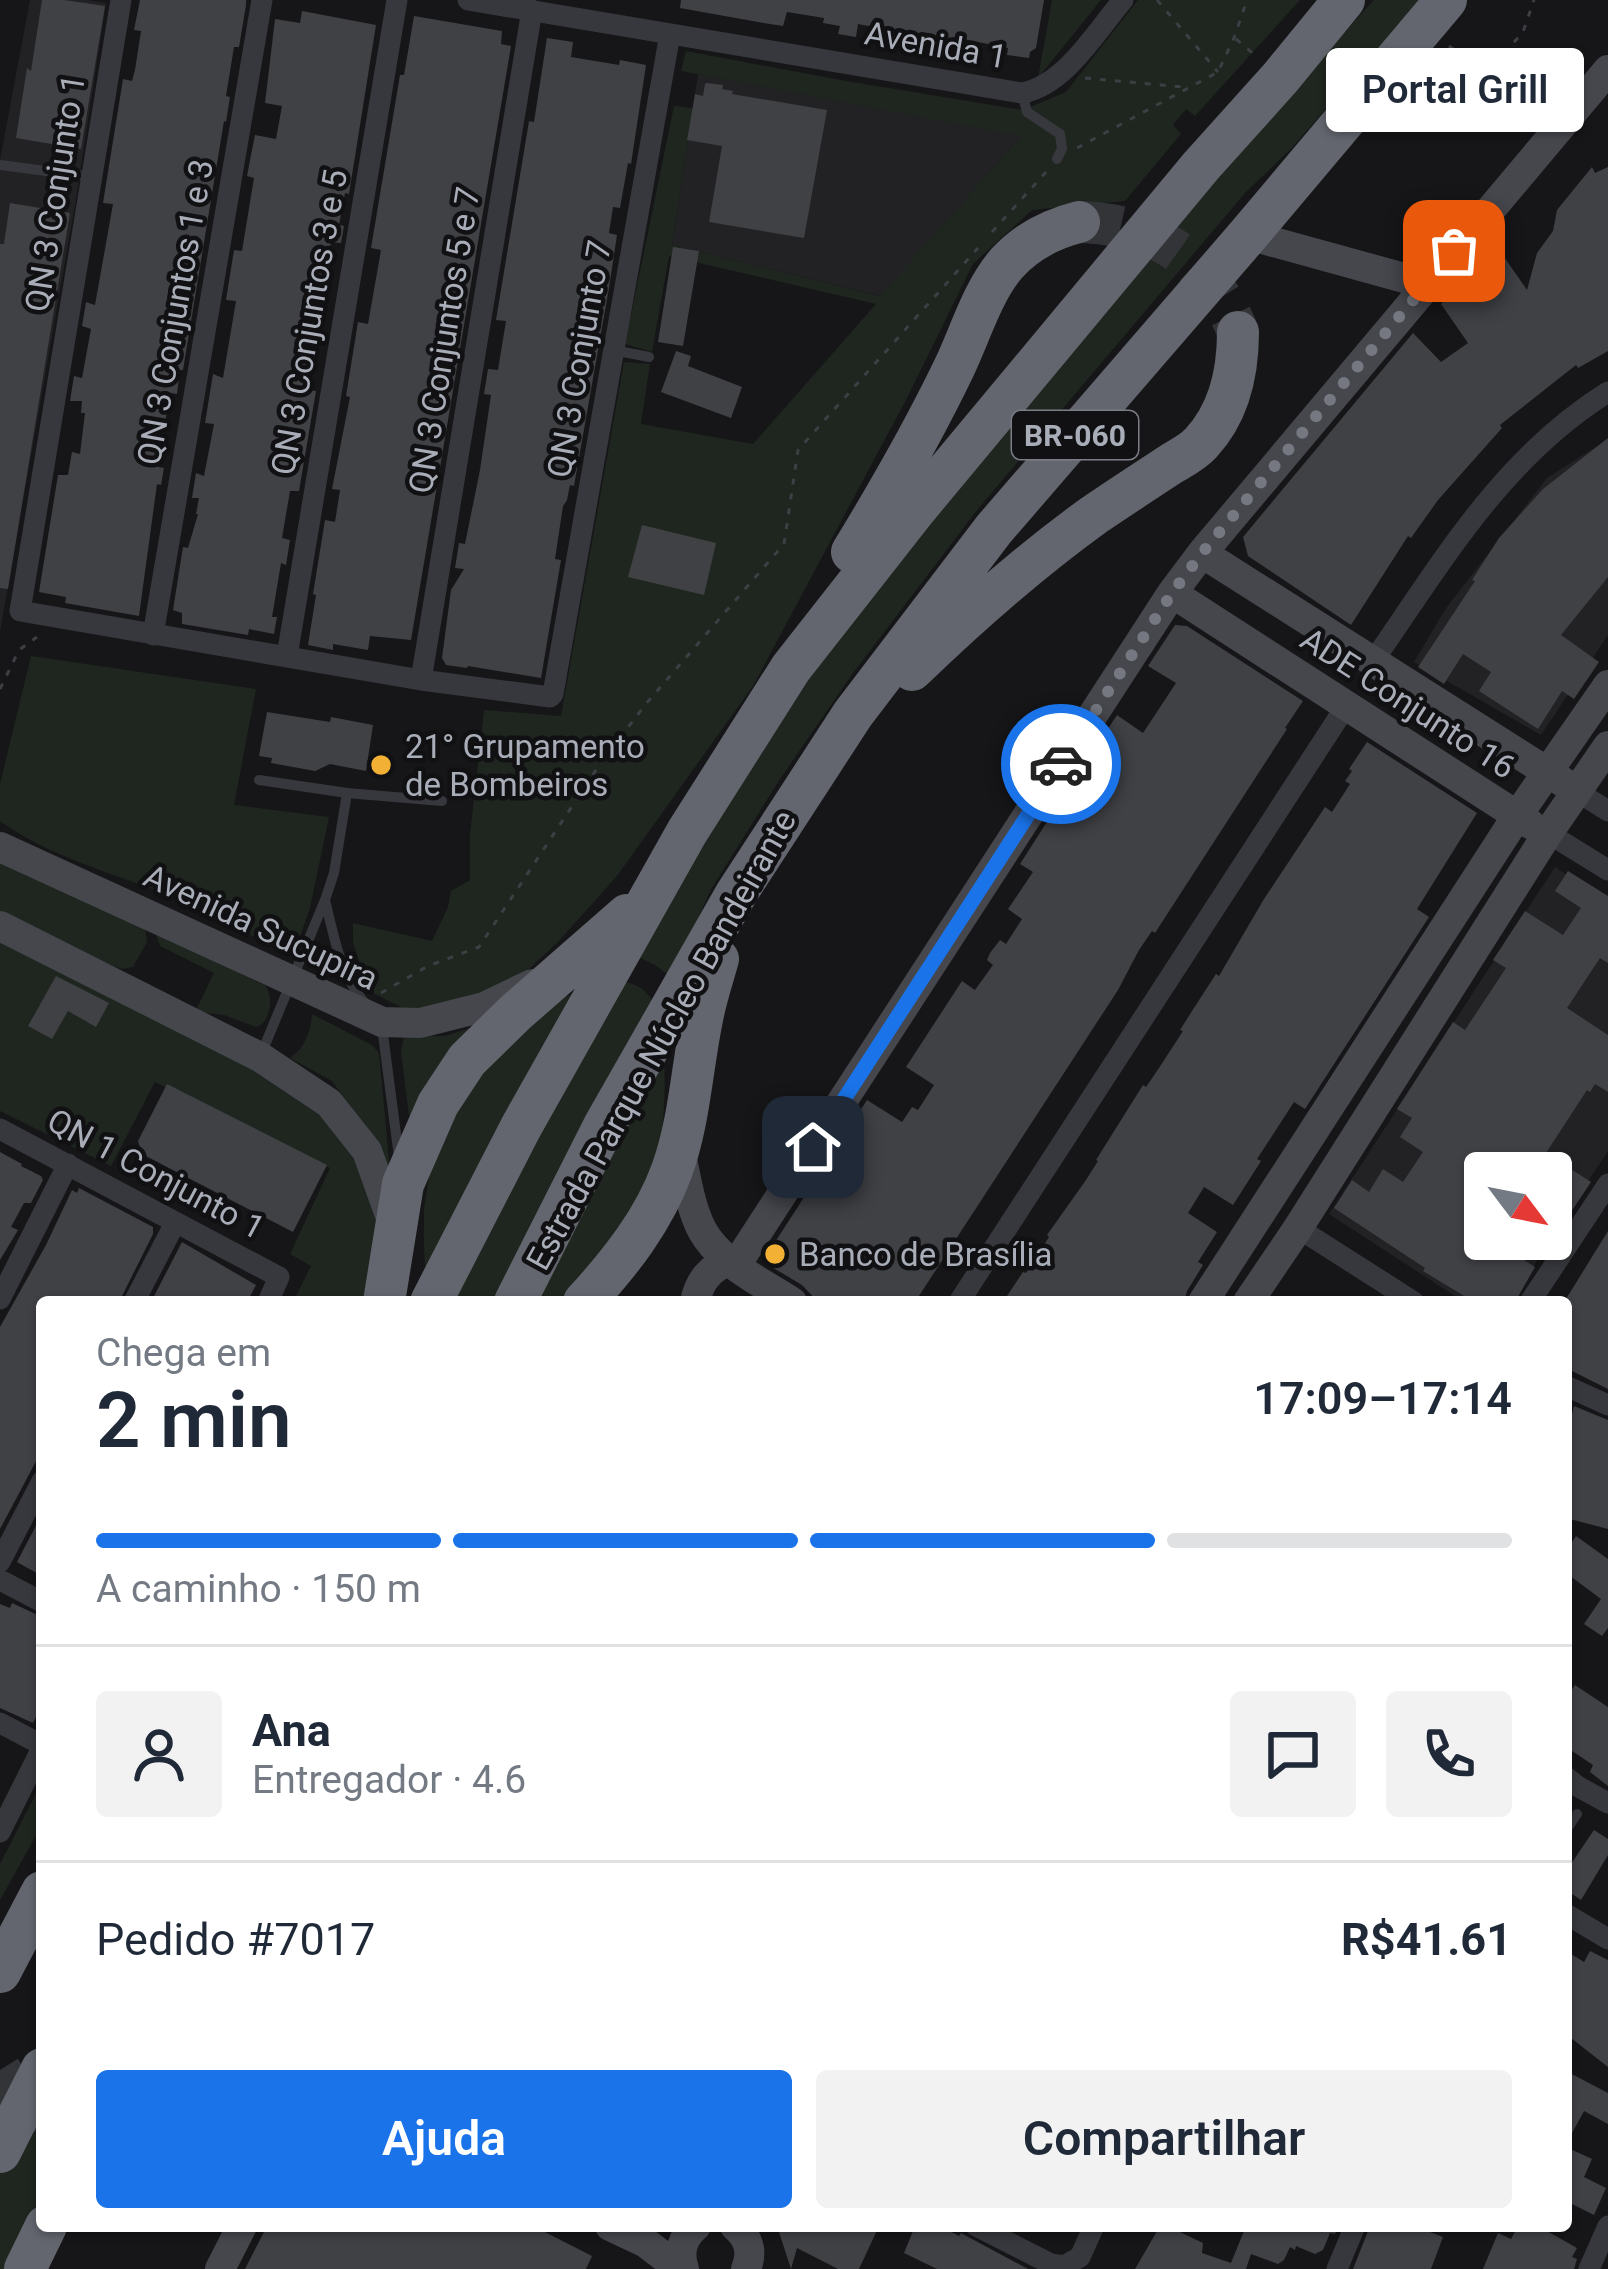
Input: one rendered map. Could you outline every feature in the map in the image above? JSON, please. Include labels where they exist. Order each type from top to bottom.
[{"type":"highway","name":"BR-060","points":[[434,1296],[521,1127],[686,832],[791,668],[915,510],[1344,0]]},
{"type":"highway","name":"Estrada Parque Núcleo Bandeirante","points":[[518,1296],[604,1126],[736,895],[853,714],[994,529],[1446,0]]},
{"type":"highway","points":[[791,668],[800,634],[912,452],[994,281],[1033,241],[1079,222]]},
{"type":"highway","points":[[853,714],[895,686],[978,609],[1094,515],[1198,446],[1229,393],[1238,332]]},
{"type":"highway","points":[[385,1296],[403,1184],[438,1104],[467,1060],[655,890]]},
{"type":"highway","points":[[589,1296],[623,1258],[671,1173],[703,1013],[736,895]]},
{"type":"highway","points":[[0,1972],[36,1903]]},
{"type":"highway","points":[[0,2152],[36,2081]]},
{"type":"highway","points":[[25,2269],[43,2232]]},
{"type":"street","name":"QN 3 Conjunto 1","points":[[62,618],[20,611],[121,0]]},
{"type":"street","name":"QN 3 Conjuntos 1 e 3","points":[[153,635],[262,0]]},
{"type":"street","name":"QN 3 Conjuntos 3 e 5","points":[[287,656],[397,0]]},
{"type":"street","name":"Avenida 1","points":[[468,0],[1030,91]]},
{"type":"street","points":[[1030,91],[1060,76],[1123,0]]},
{"type":"street","name":"QN 3 Conjuntos 5 e 7","points":[[422,680],[532,10]]},
{"type":"street","name":"QN 3 Conjunto 7","points":[[422,680],[552,696],[670,34]]},
{"type":"street","points":[[736,1266],[1172,593],[1608,70]]},
{"type":"street","points":[[1248,235],[1426,284]]},
{"type":"street","points":[[1372,663],[1519,462],[1558,426],[1608,392]]},
{"type":"street","name":"ADE Conjunto 16","points":[[1202,553],[1608,811]]},
{"type":"street","name":"ADE Conjunto 16","points":[[1172,593],[1517,816],[1604,860]]},
{"type":"street","points":[[62,618],[422,680]]},
{"type":"street","points":[[1207,1296],[1517,816],[1608,686]]},
{"type":"street","points":[[962,1296],[1346,706]]},
{"type":"street","points":[[1252,1296],[1608,746]]},
{"type":"street","name":"Avenida Sucupira","points":[[0,847],[292,981],[373,1012],[420,1023],[484,1007],[565,969]]},
{"type":"street","points":[[0,926],[260,1057],[329,1103],[367,1150],[394,1229]]},
{"type":"street","name":"QN 1 Conjunto 1","points":[[0,1129],[279,1278],[271,1296]]},
{"type":"street","points":[[680,1146],[695,1215],[712,1246],[783,1296]]},
{"type":"street","points":[[0,1299],[68,1164]]},
{"type":"street","points":[[1534,1296],[1608,1184]]},
{"type":"street","points":[[137,1296],[175,1223]]},
{"type":"street","points":[[1298,1228],[1405,1296]]},
{"type":"street","points":[[697,1296],[714,1267],[736,1266]]},
{"type":"street","points":[[736,1266],[744,1282],[738,1296]]},
{"type":"street","points":[[1572,1389],[1608,1405]]},
{"type":"street","points":[[0,1562],[36,1493]]},
{"type":"street","points":[[0,1580],[36,1599]]},
{"type":"street","points":[[0,1723],[36,1743]]},
{"type":"street","points":[[0,1832],[36,1758]]},
{"type":"street","points":[[1572,1782],[1608,1803]]},
{"type":"street","points":[[1572,1918],[1608,1939]]},
{"type":"street","points":[[1589,2269],[1608,2226]]},
{"type":"street","points":[[220,2269],[239,2232]]},
{"type":"street","points":[[682,2269],[683,2241],[691,2232]]},
{"type":"street","points":[[988,2232],[1064,2266],[1080,2257],[1091,2232]]},
{"type":"street","points":[[1337,2269],[1352,2232]]},
{"type":"street","points":[[656,2235],[682,2269]]},
{"type":"lane","points":[[1030,91],[1027,112],[1060,134],[1062,149],[1057,159]]},
{"type":"lane","points":[[0,165],[92,177]]},
{"type":"lane","points":[[613,350],[649,357]]},
{"type":"lane","points":[[259,780],[442,802]]},
{"type":"lane","points":[[260,1057],[325,901],[347,793]]},
{"type":"lane","points":[[325,901],[346,974],[373,1012],[403,1184]]},
{"type":"lane","points":[[1572,1821],[1577,1814]]},
{"type":"path","points":[[1157,0],[1218,72]]},
{"type":"path","points":[[373,1012],[428,966],[478,947],[645,705],[784,544],[798,450],[1057,159],[1218,72],[1247,0]]},
{"type":"path","points":[[1485,75],[1523,32],[1534,0]]},
{"type":"path","points":[[1060,76],[1188,88]]},
{"type":"path","points":[[0,688],[19,650],[62,618]]},
{"type":"shaded area","points":[[30,0],[106,3],[0,632],[0,160]]},
{"type":"shaded area","points":[[1052,0],[1101,0],[1038,78]]},
{"type":"shaded area","points":[[1138,0],[1300,0],[1195,116],[1186,109],[1173,125],[1181,134],[1125,201],[1032,210],[973,264],[753,686],[617,876],[558,942],[508,984],[447,1011],[410,1012],[375,994],[365,981],[353,942],[353,923],[432,941],[451,891],[470,880],[470,834],[484,710],[561,716],[624,362],[650,364],[641,424],[753,444],[876,304],[669,256],[652,352],[625,344],[674,106],[693,108],[672,245],[880,296],[1021,136],[681,71],[686,51],[1023,110],[1066,92]]},
{"type":"shaded area","points":[[1374,0],[1421,0],[1290,150],[1245,193],[978,509],[853,673],[778,782],[710,891],[673,979],[636,956],[669,890],[807,676],[894,558],[1277,105]]},
{"type":"shaded area","points":[[698,74],[1022,135],[881,296],[672,245]]},
{"type":"shaded area","points":[[1608,439],[1608,635],[1541,735],[1414,662],[1446,608],[1547,478]]},
{"type":"shaded area","points":[[31,656],[256,689],[234,805],[329,817],[299,939],[284,944],[260,939],[172,896],[46,848],[0,821],[0,784]]},
{"type":"shaded area","points":[[0,859],[145,929],[147,942],[133,967],[122,969],[0,918]]},
{"type":"shaded area","points":[[1555,867],[1608,901],[1608,1151],[1572,1206],[1572,1152],[1464,1152],[1464,1260],[1537,1260],[1514,1296],[1455,1296],[1329,1214]]},
{"type":"shaded area","points":[[155,932],[266,986],[270,1006],[262,1024],[256,1027],[224,1015],[195,1012],[214,973],[160,946]]},
{"type":"shaded area","points":[[0,938],[306,1094],[360,1162],[376,1212],[377,1296],[296,1296],[311,1266],[290,1254],[330,1168],[155,1082],[111,1166],[0,1111]]},
{"type":"shaded area","points":[[613,980],[635,985],[652,1000],[662,1040],[665,1096],[659,1151],[647,1191],[564,1296],[429,1296],[424,1209],[432,1157],[474,1074],[559,999]]},
{"type":"shaded area","points":[[312,1014],[379,1053],[391,1181],[382,1150],[332,1081],[290,1058],[306,1039]]},
{"type":"shaded area","points":[[471,1028],[409,1117],[401,1051],[404,1036],[444,1036]]},
{"type":"shaded area","points":[[36,1794],[36,1836],[0,1900],[0,1864]]},
{"type":"shaded area","points":[[36,2123],[36,2206],[0,2269],[0,2174]]},
{"type":"building","points":[[42,0],[105,6],[81,149],[16,138]]},
{"type":"building","points":[[140,0],[246,0],[246,5],[239,47],[234,47],[226,96],[230,97],[183,370],[166,417],[158,467],[164,468],[161,485],[157,484],[139,616],[65,603],[66,597],[39,592],[58,475],[68,475],[72,452],[80,454],[85,413],[81,413],[82,401],[70,401],[74,376],[82,378],[91,329],[82,326],[86,302],[95,305],[113,204],[103,203],[123,79],[132,81],[135,70],[141,31],[134,30]]},
{"type":"building","points":[[681,0],[1044,0],[1036,48],[1029,58],[1007,55],[1008,48],[958,38],[933,36],[931,50],[890,43],[900,28],[858,24],[856,37],[838,34],[840,26],[823,23],[824,18],[787,12],[783,26],[758,22],[680,8]]},
{"type":"building","points":[[302,11],[376,25],[349,194],[345,193],[339,225],[344,226],[341,243],[331,242],[326,266],[309,390],[316,391],[299,491],[290,491],[282,538],[290,540],[286,565],[281,563],[272,617],[277,617],[274,634],[249,629],[248,635],[182,624],[182,613],[173,610],[183,547],[188,548],[198,514],[199,498],[192,498],[196,473],[204,476],[214,424],[205,423],[213,374],[223,378],[236,301],[226,300],[234,250],[242,251],[254,178],[247,176],[255,135],[276,139],[282,106],[265,103],[275,19],[300,23]]},
{"type":"building","points":[[414,16],[502,31],[501,44],[511,46],[411,640],[370,636],[368,650],[333,644],[333,650],[308,645],[313,594],[325,520],[335,522],[340,490],[332,489],[350,397],[346,396],[358,322],[368,324],[381,250],[371,248]]},
{"type":"building","points":[[547,38],[573,42],[571,57],[646,65],[631,164],[620,208],[613,207],[609,233],[617,235],[609,288],[574,486],[570,485],[563,506],[555,559],[561,560],[541,678],[446,665],[442,658],[451,590],[464,569],[455,568],[459,543],[465,544],[480,470],[491,395],[484,394],[488,369],[498,370],[506,321],[496,320]]},
{"type":"building","points":[[707,83],[723,85],[732,94],[827,110],[804,238],[709,222],[722,146],[687,140],[695,94],[703,96]]},
{"type":"building","points":[[1592,167],[1595,173],[1608,167],[1608,351],[1576,365],[1500,425],[1408,536],[1351,625],[1248,556],[1243,537],[1413,333],[1441,362],[1468,343],[1441,304],[1462,281],[1502,254],[1527,290],[1537,253],[1553,231],[1557,210]]},
{"type":"building","points":[[10,203],[70,213],[8,589],[0,588],[0,244],[4,244]]},
{"type":"building","points":[[673,247],[699,251],[683,346],[658,342]]},
{"type":"building","points":[[676,351],[691,356],[688,366],[742,387],[731,418],[661,392]]},
{"type":"building","points":[[1608,438],[1608,577],[1561,635],[1599,662],[1574,699],[1562,691],[1538,729],[1479,691],[1491,672],[1463,654],[1444,684],[1418,667],[1499,538],[1543,489]]},
{"type":"building","points":[[642,525],[716,543],[704,595],[628,577]]},
{"type":"building","points":[[1175,625],[1187,626],[1303,701],[919,1296],[812,1296],[770,1266],[774,1261],[766,1256],[867,1100],[902,1122],[912,1107],[918,1110],[934,1085],[906,1067],[962,981],[975,990],[993,965],[987,960],[990,953],[1000,940],[1006,944],[1022,919],[1008,909],[1033,872],[1020,864],[1117,715],[1143,733],[1176,683],[1148,666]]},
{"type":"building","points":[[267,712],[373,725],[366,771],[330,764],[315,771],[271,763],[272,758],[259,756]]},
{"type":"building","points":[[1367,742],[1477,813],[1417,909],[1429,917],[1305,1109],[1294,1102],[1233,1205],[1204,1187],[1188,1213],[1217,1232],[1198,1262],[1203,1265],[1186,1296],[1007,1296],[1325,807],[1332,812],[1350,784],[1345,781]]},
{"type":"building","points":[[1568,871],[1608,896],[1608,963],[1600,958],[1567,1008],[1608,1035],[1608,1092],[1595,1084],[1587,1090],[1547,1152],[1464,1152],[1464,1260],[1524,1260],[1535,1267],[1518,1296],[1464,1296],[1334,1208],[1352,1180],[1369,1192],[1383,1169],[1403,1182],[1423,1152],[1400,1137],[1412,1118],[1397,1109],[1453,1022],[1465,1030],[1506,968],[1493,960],[1525,911],[1563,935],[1581,908],[1555,891]]},
{"type":"building","points":[[56,976],[109,1003],[96,1027],[68,1011],[52,1039],[28,1026]]},
{"type":"building","points":[[167,1084],[327,1165],[293,1232],[138,1152],[138,1141]]},
{"type":"building","points":[[0,1152],[43,1180],[11,1227],[18,1230],[0,1260]]},
{"type":"building","points":[[1572,1170],[1591,1182],[1572,1210]]},
{"type":"building","points":[[79,1188],[153,1227],[153,1234],[122,1296],[36,1296],[36,1461],[0,1529],[0,1327],[72,1190],[77,1193]]},
{"type":"building","points":[[1608,1231],[1608,1389],[1572,1371],[1572,1296],[1568,1296]]},
{"type":"building","points":[[182,1242],[256,1285],[250,1296],[154,1296]]},
{"type":"building","points":[[1574,1406],[1608,1420],[1608,1529],[1572,1520]]},
{"type":"building","points":[[36,1526],[36,1573],[17,1562]]},
{"type":"building","points":[[1576,1536],[1608,1559],[1608,1628],[1602,1636],[1584,1624],[1601,1599],[1572,1577]]},
{"type":"building","points":[[12,1603],[36,1614],[33,1723],[0,1708],[0,1604],[10,1608]]},
{"type":"building","points":[[1575,1685],[1608,1707],[1608,1786],[1590,1772],[1593,1765],[1572,1751]]},
{"type":"building","points":[[1594,1830],[1608,1839],[1608,1855],[1581,1900],[1572,1894],[1573,1861]]},
{"type":"building","points":[[1590,1951],[1608,1960],[1608,2067],[1572,2039],[1572,1955],[1584,1962]]},
{"type":"building","points":[[1572,2074],[1608,2093],[1608,2124],[1584,2111],[1572,2133]]},
{"type":"building","points":[[1572,2150],[1592,2159],[1584,2177],[1606,2188],[1594,2215],[1572,2204]]},
{"type":"building","points":[[264,2232],[545,2232],[592,2256],[586,2269],[245,2269]]},
{"type":"building","points":[[779,2232],[876,2232],[859,2269],[838,2269],[797,2248],[791,2269]]},
{"type":"building","points":[[913,2232],[961,2233],[1028,2269],[937,2269],[904,2253]]},
{"type":"building","points":[[1157,2232],[1180,2232],[1203,2243],[1202,2253],[1231,2263],[1244,2232],[1336,2232],[1330,2233],[1323,2250],[1315,2254],[1290,2247],[1278,2264],[1251,2254],[1246,2269],[1135,2269]]},
{"type":"building","points":[[1368,2232],[1430,2232],[1443,2237],[1431,2269],[1353,2269]]},
{"type":"building","points":[[1515,2232],[1549,2232],[1577,2248],[1572,2257],[1577,2259],[1574,2269],[1483,2269],[1498,2233],[1511,2239]]},
{"type":"tunnel","points":[[1079,222],[1132,230],[1176,251],[1212,285],[1238,332]]},
{"type":"tunnel","points":[[0,2070],[36,2118]]},
{"type":"way so far","points":[[1061,764],[1202,553],[1454,251]]},
{"type":"place","name":"Portal Grill","points":[[1454,251]]},
{"type":"place","name":"21° Grupamento de Bombeiros","points":[[381,765]]},
{"type":"place","name":"Banco de Brasília","points":[[775,1254]]},
{"type":"route","points":[[813,1147],[1061,764]]}]
